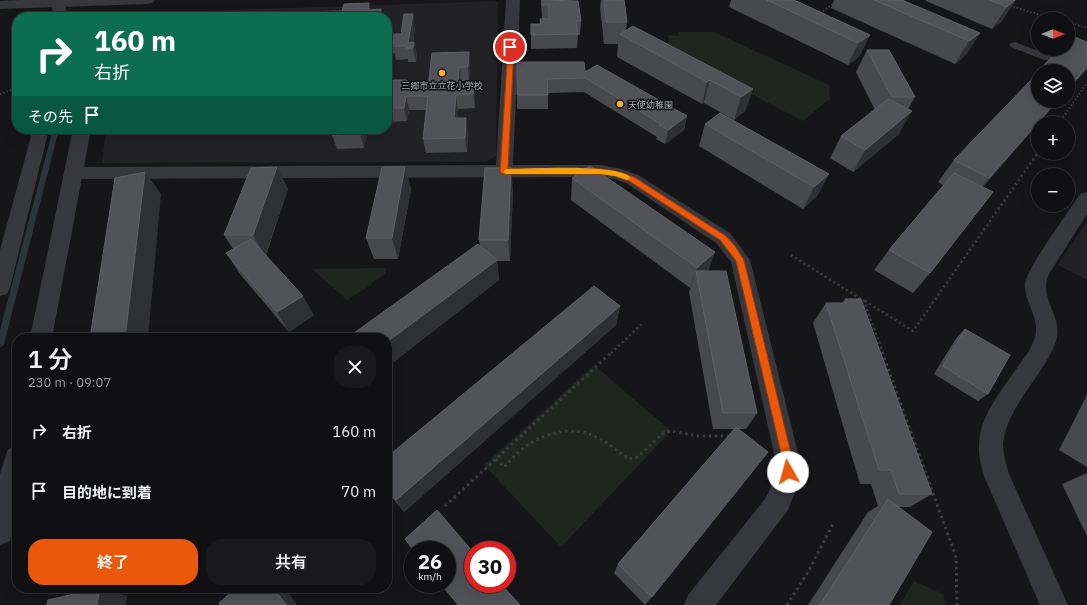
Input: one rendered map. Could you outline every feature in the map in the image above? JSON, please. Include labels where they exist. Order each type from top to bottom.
[{"type":"street","points":[[0,5],[59,7],[102,2],[148,0]]},
{"type":"street","points":[[504,172],[513,0]]},
{"type":"street","points":[[99,12],[102,2]]},
{"type":"street","points":[[1015,46],[1044,57],[1084,57],[1083,51]]},
{"type":"street","points":[[0,288],[40,134]]},
{"type":"street","points":[[42,333],[81,134]]},
{"type":"street","points":[[73,173],[600,171],[621,175],[632,179],[723,238],[740,260],[786,453],[788,472],[784,491],[774,508],[698,605]]},
{"type":"street","points":[[1054,605],[997,476],[992,461],[990,442],[996,422],[1044,344],[1049,330],[1036,294],[1036,279],[1087,199]]},
{"type":"street","points":[[0,531],[12,479]]},
{"type":"path","points":[[816,16],[839,0]]},
{"type":"path","points":[[1006,5],[1031,12]]},
{"type":"path","points":[[1075,24],[1087,28]]},
{"type":"path","points":[[1064,116],[1087,83]]},
{"type":"path","points":[[0,94],[12,90]]},
{"type":"path","points":[[791,255],[913,331],[1033,160]]},
{"type":"path","points":[[864,301],[956,557],[957,605]]},
{"type":"path","points":[[445,506],[642,324]]},
{"type":"path","points":[[496,459],[504,467],[529,444],[547,436],[564,432],[579,432],[594,436],[608,443],[628,459],[638,457],[664,432],[671,431],[698,436],[726,435],[732,437]]},
{"type":"path","points":[[786,605],[808,572],[834,522]]},
{"type":"shaded area","name":"三郷市立立花小学校","points":[[498,1],[496,156],[486,162],[102,163],[105,134],[392,134],[392,12],[169,12]]},
{"type":"shaded area","points":[[678,32],[714,32],[829,85],[830,99],[803,121],[652,43],[669,43],[668,35],[678,36]]},
{"type":"shaded area","points":[[1087,221],[1087,280],[1058,265]]},
{"type":"shaded area","points":[[386,268],[385,274],[347,300],[312,269]]},
{"type":"shaded area","points":[[594,365],[671,431],[561,547],[484,465]]},
{"type":"shaded area","points":[[914,581],[943,594],[946,605],[900,605]]},
{"type":"building","points":[[542,0],[578,1],[581,21],[576,21],[578,34],[531,35],[531,24],[541,24],[540,19],[549,19],[549,5],[542,5]]},
{"type":"building","points":[[604,0],[624,0],[627,22],[606,22]]},
{"type":"building","points":[[767,0],[794,0],[870,35],[858,43]]},
{"type":"building","points":[[874,0],[902,0],[980,33],[969,41]]},
{"type":"building","points":[[989,0],[1015,0],[1007,7]]},
{"type":"building","points":[[369,3],[368,10],[381,9],[380,12],[302,12],[342,11],[344,4]]},
{"type":"building","points":[[404,14],[413,14],[408,43],[414,42],[413,48],[406,48],[406,46],[393,46],[394,40],[392,40],[392,34],[401,34]]},
{"type":"building","points":[[633,26],[753,89],[741,97],[710,80],[707,82],[620,34]]},
{"type":"building","points":[[1075,37],[1087,42],[1087,67],[1077,79],[1075,78],[1075,64],[1045,64],[1052,56],[1075,56]]},
{"type":"building","points":[[867,50],[889,50],[915,97],[892,97]]},
{"type":"building","points":[[469,52],[468,67],[459,67],[458,83],[462,83],[462,88],[474,88],[473,94],[456,95],[454,118],[466,118],[465,138],[423,139],[428,96],[406,96],[404,108],[392,108],[392,80],[407,80],[405,90],[428,89],[432,53]]},
{"type":"building","points":[[517,62],[584,62],[585,72],[597,65],[687,116],[668,130],[659,125],[661,124],[585,78],[547,79],[548,95],[517,95]]},
{"type":"building","points":[[1031,80],[1031,108],[1051,108],[1044,116],[1031,116],[1031,130],[989,178],[954,160]]},
{"type":"building","points":[[888,99],[912,111],[865,150],[841,136]]},
{"type":"building","points":[[720,113],[829,174],[814,187],[705,124]]},
{"type":"building","points":[[332,134],[360,134],[332,135]]},
{"type":"building","points":[[590,166],[715,252],[697,268],[572,178]]},
{"type":"building","points":[[277,167],[253,235],[224,235],[251,168]]},
{"type":"building","points":[[382,167],[405,167],[392,238],[366,238]]},
{"type":"building","points":[[485,168],[511,168],[508,240],[479,240]]},
{"type":"building","points":[[145,172],[126,333],[91,333],[115,178]]},
{"type":"building","points":[[954,173],[993,192],[930,273],[889,250]]},
{"type":"building","points":[[251,239],[303,296],[277,312],[226,253]]},
{"type":"building","points":[[478,244],[497,260],[392,338],[392,333],[354,333]]},
{"type":"building","points":[[696,271],[726,271],[757,413],[723,413]]},
{"type":"building","points":[[594,286],[620,306],[396,500],[392,495],[392,453]]},
{"type":"building","points":[[845,299],[861,299],[932,494],[899,494],[891,470],[879,470],[826,303],[846,303]]},
{"type":"building","points":[[965,329],[1010,355],[988,394],[943,366]]},
{"type":"building","points":[[736,427],[768,452],[652,597],[618,564]]},
{"type":"building","points":[[888,499],[932,532],[889,605],[820,605]]},
{"type":"building","points":[[437,510],[464,542],[464,593],[509,593],[520,605],[458,605],[448,593],[456,593],[456,541],[406,541],[405,539]]},
{"type":"building","points":[[78,593],[99,593],[97,605],[47,605],[48,600]]},
{"type":"building","points":[[230,593],[278,593],[286,605],[220,605],[219,603]]},
{"type":"waterway","points":[[0,344],[55,134]]},
{"type":"slow traffic","points":[[506,172],[600,171],[616,173],[627,178]]},
{"type":"place","name":"三郷市立立花小学校","points":[[442,73]]},
{"type":"place","name":"天使幼稚園","points":[[620,104]]},
{"type":"route","points":[[510,47],[504,172],[600,171],[616,173],[632,179],[723,238],[740,260],[786,453],[788,472]]}]
